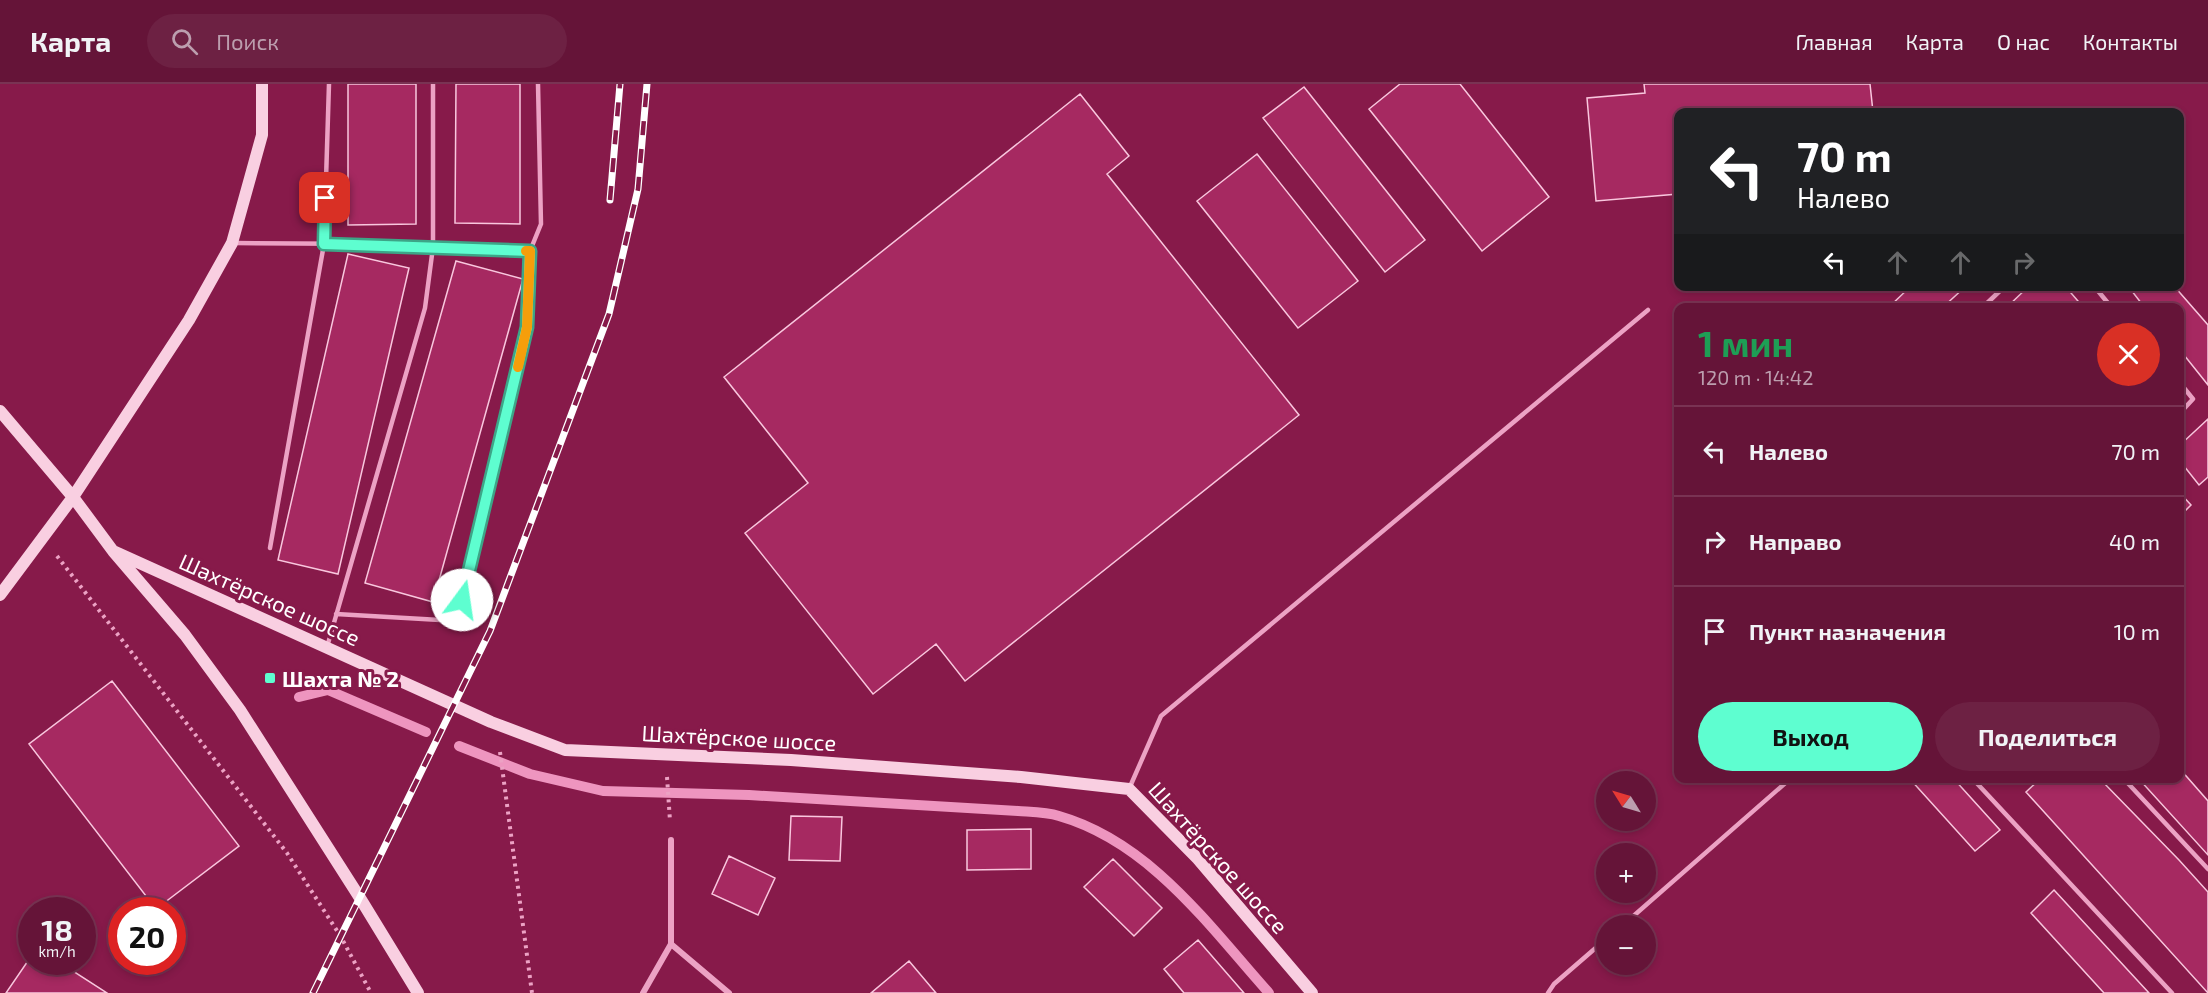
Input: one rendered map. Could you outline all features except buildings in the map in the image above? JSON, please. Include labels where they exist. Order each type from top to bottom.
[{"type":"street","points":[[0,595],[73,497],[189,320],[232,243],[262,135],[262,84]]},
{"type":"street","points":[[0,411],[73,497],[113,551],[185,635],[240,710],[418,993]]},
{"type":"street","name":"Шахтёрское шоссе","points":[[113,551],[491,722],[565,750],[790,760],[1021,777],[1129,789],[1198,859],[1312,993]]},
{"type":"street","points":[[643,993],[671,944],[671,840]]},
{"type":"street","points":[[671,944],[729,993]]},
{"type":"lane","points":[[270,548],[324,244],[329,84]]},
{"type":"lane","points":[[327,647],[425,308],[433,247],[433,84]]},
{"type":"lane","points":[[336,614],[440,620],[462,600],[527,327],[530,251],[541,224],[538,84]]},
{"type":"lane","points":[[232,243],[530,251]]},
{"type":"lane","points":[[1987,303],[2000,291]]},
{"type":"lane","points":[[2098,291],[2108,303]]},
{"type":"lane","points":[[1129,789],[1161,716],[1648,310]]},
{"type":"lane","points":[[2184,388],[2193,399],[2184,409]]},
{"type":"lane","points":[[1635,915],[1785,783]]},
{"type":"lane","points":[[1977,783],[2172,993]]},
{"type":"lane","points":[[2128,783],[2208,869]]},
{"type":"lane","points":[[1548,993],[1554,984],[1596,948]]},
{"type":"path","points":[[42,536],[287,853],[341,937],[371,993]]},
{"type":"path","points":[[500,754],[532,993]]},
{"type":"path","points":[[668,786],[669,804]]},
{"type":"waterway","points":[[299,697],[328,690],[426,732]]},
{"type":"waterway","points":[[459,746],[530,774],[603,791],[749,795],[1033,812],[1059,816],[1092,828],[1122,845],[1150,866],[1200,914],[1269,993]]},
{"type":"railway","points":[[610,200],[620,84]]},
{"type":"railway","points":[[313,993],[490,631],[609,314],[638,189],[647,84]]},
{"type":"slow traffic","points":[[518,367],[527,327],[530,251],[526,251]]},
{"type":"place","name":"Шахта № 2","points":[[270,678]]},
{"type":"route","points":[[325,198],[324,244],[380,244],[530,251],[527,327],[462,600]]}]
